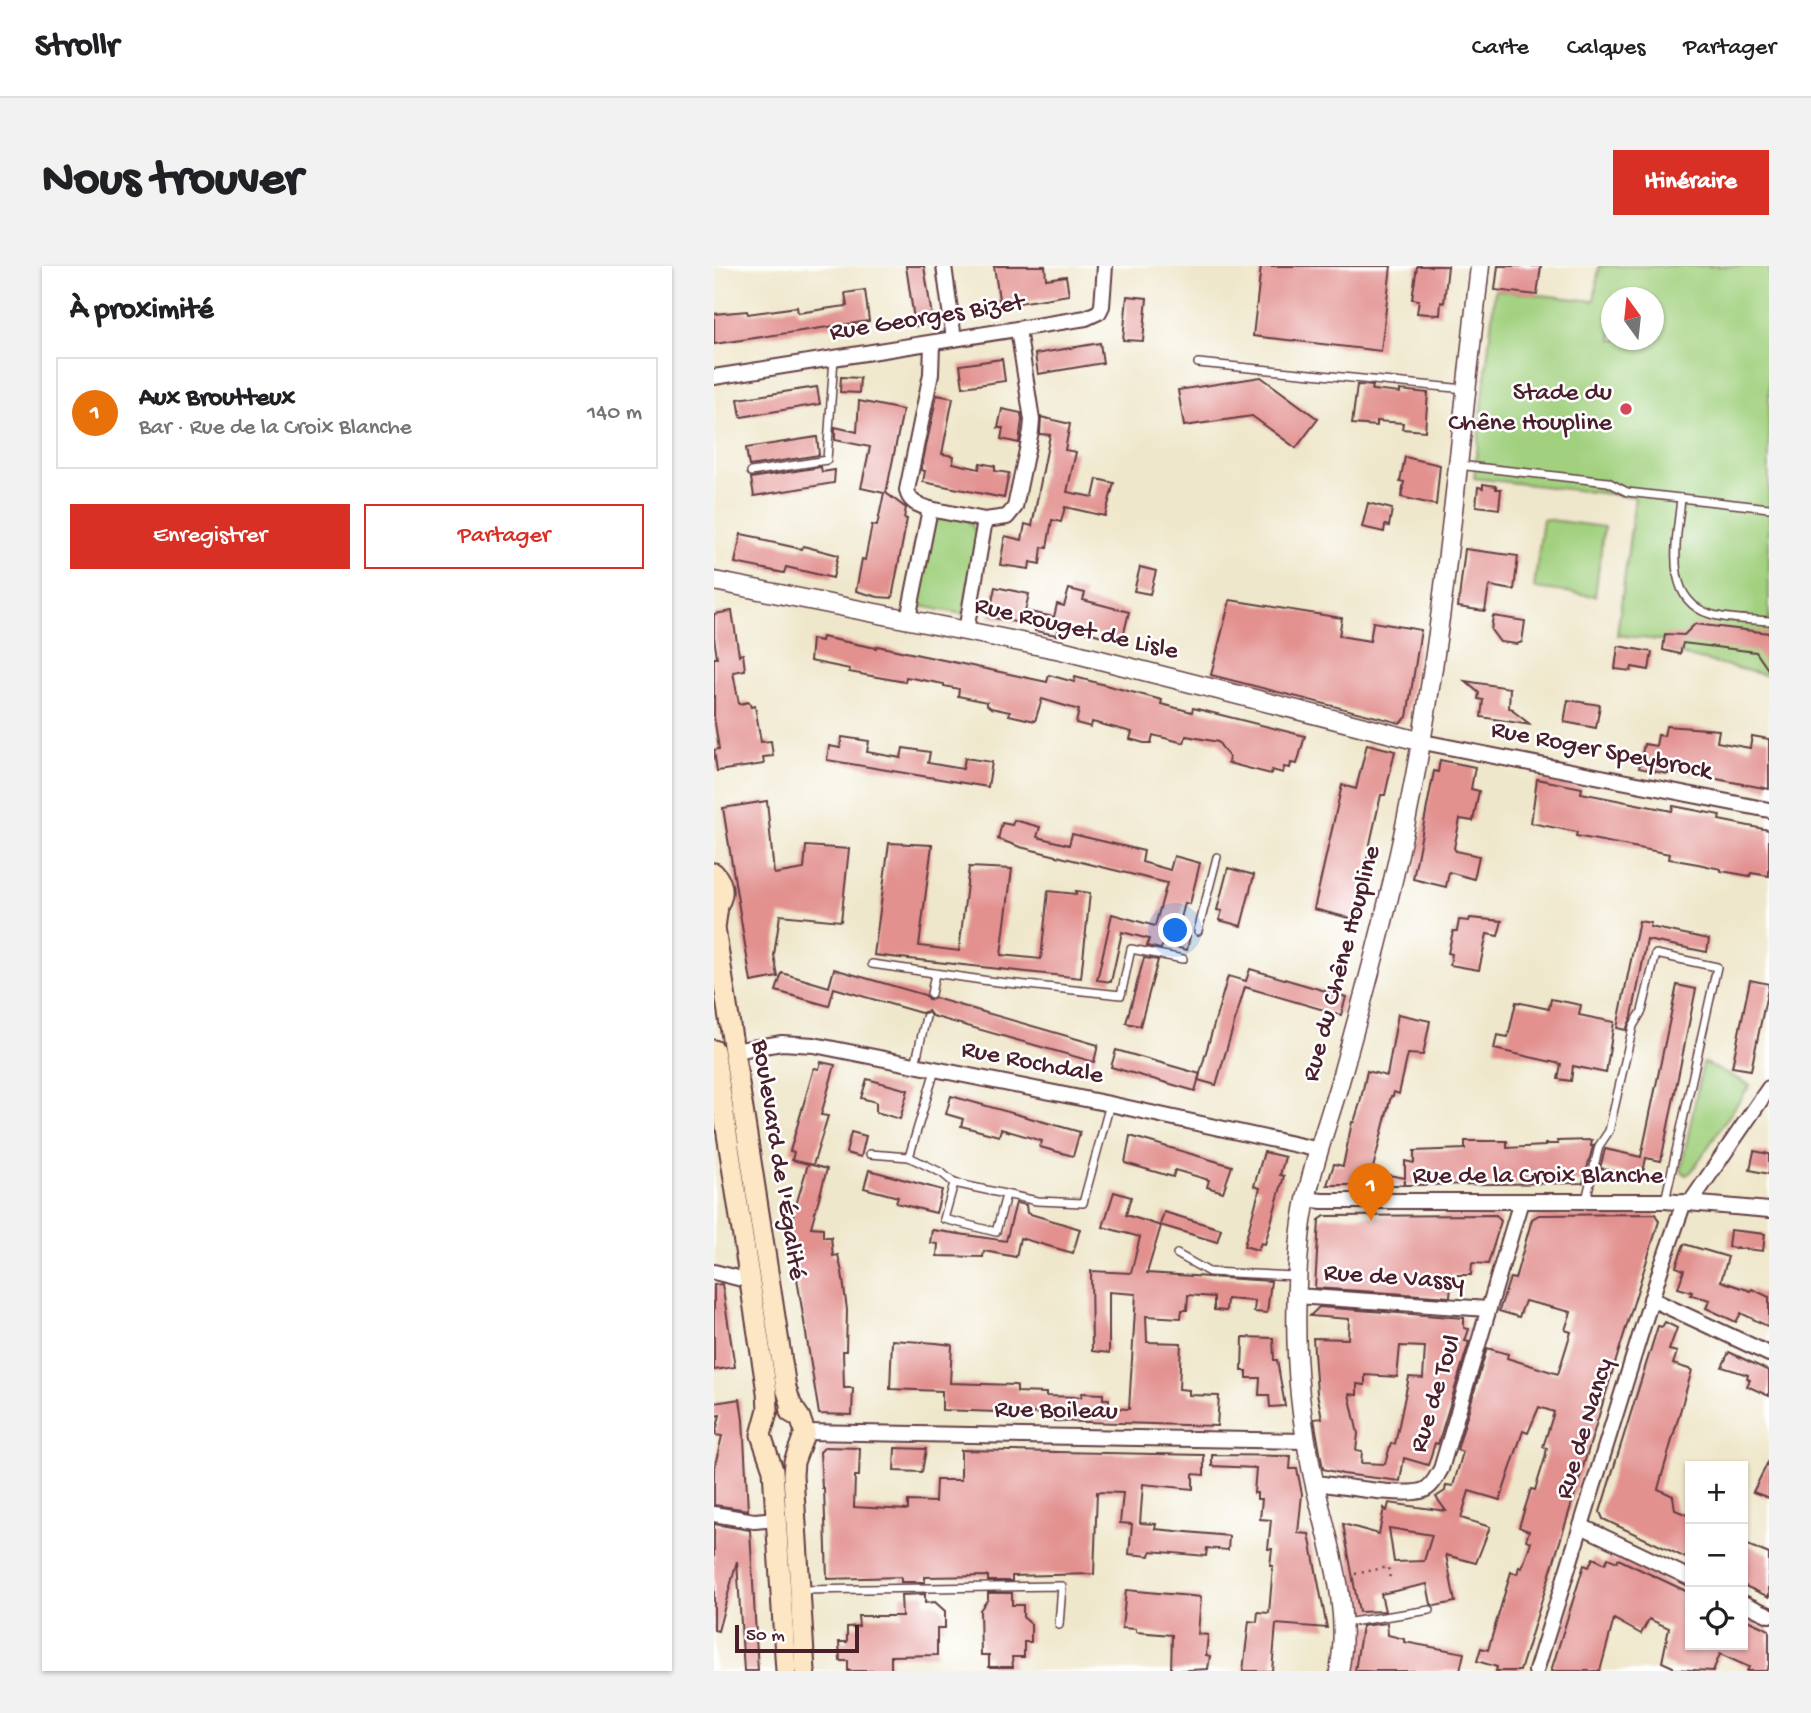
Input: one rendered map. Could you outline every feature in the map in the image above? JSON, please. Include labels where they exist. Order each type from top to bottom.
[{"type":"main road","name":"Boulevard de l'Égalité","points":[[715,874],[722,888],[722,896],[716,908],[715,928],[724,1050],[786,1388],[802,1432]]},
{"type":"main road","name":"Boulevard de l'Égalité","points":[[724,1050],[719,1116],[750,1281],[767,1392],[768,1409],[765,1420]]},
{"type":"main road","points":[[786,1671],[774,1470],[761,1431],[765,1420],[780,1410],[791,1412],[802,1432],[793,1469],[805,1671]]},
{"type":"main road","points":[[765,1445],[773,1452],[783,1455],[797,1450],[802,1432]]},
{"type":"street","points":[[944,266],[954,339]]},
{"type":"street","name":"Rue Georges Bizet","points":[[714,377],[1086,318],[1099,312],[1104,299],[1105,266]]},
{"type":"street","name":"Rue du Chêne Houpline","points":[[1339,1671],[1344,1644],[1344,1623],[1306,1441],[1296,1355],[1297,1276],[1306,1199],[1365,992],[1423,742],[1480,266]]},
{"type":"street","points":[[932,342],[931,374],[907,490],[909,497],[914,503],[930,509],[985,520],[1007,517],[1015,507],[1031,430],[1018,329]]},
{"type":"street","points":[[908,620],[930,509]]},
{"type":"street","points":[[966,631],[985,520]]},
{"type":"street","name":"Rue Rouget de Lisle","points":[[714,581],[1061,650],[1423,742]]},
{"type":"street","name":"Rue Roger Speybrock","points":[[1423,742],[1769,810]]},
{"type":"street","name":"Rue Rochdale","points":[[724,1050],[798,1042],[1111,1104],[1320,1150]]},
{"type":"street","name":"Rue de Nancy","points":[[1536,1671],[1651,1299],[1687,1203],[1769,1088]]},
{"type":"street","name":"Rue de la Croix Blanche","points":[[1306,1199],[1665,1201],[1769,1210]]},
{"type":"street","name":"Rue de Toul","points":[[1314,1483],[1403,1493],[1422,1491],[1429,1486],[1441,1469],[1521,1201]]},
{"type":"street","points":[[714,1272],[750,1281]]},
{"type":"street","name":"Rue de Vassy","points":[[1296,1296],[1488,1309]]},
{"type":"street","points":[[1651,1299],[1769,1354]]},
{"type":"street","name":"Rue Boileau","points":[[802,1432],[1306,1441]]},
{"type":"street","points":[[714,1514],[754,1521],[777,1519]]},
{"type":"street","points":[[1581,1526],[1685,1576]]},
{"type":"street","points":[[1748,1605],[1769,1615]]},
{"type":"lane","points":[[751,472],[827,460],[834,358]]},
{"type":"lane","points":[[1198,363],[1466,389]]},
{"type":"lane","points":[[1457,465],[1608,482],[1628,492],[1769,508]]},
{"type":"lane","points":[[1681,498],[1675,566],[1678,581],[1685,594],[1697,607],[1710,614],[1769,621]]},
{"type":"lane","points":[[1198,931],[1217,857]]},
{"type":"lane","points":[[872,964],[935,974],[1121,995],[1131,948],[1183,959]]},
{"type":"lane","points":[[1586,1201],[1599,1146],[1609,1131],[1633,1026],[1642,1011],[1656,954],[1717,967],[1665,1201]]},
{"type":"lane","points":[[931,995],[935,974]]},
{"type":"lane","points":[[915,1065],[926,1017]]},
{"type":"lane","points":[[909,1157],[935,1069]]},
{"type":"lane","points":[[870,1154],[909,1157],[942,1173],[954,1183],[1006,1195],[1037,1201],[1083,1203],[1111,1104]]},
{"type":"lane","points":[[954,1183],[944,1219],[996,1232],[1006,1195]]},
{"type":"lane","points":[[1177,1254],[1209,1272],[1297,1276]]},
{"type":"lane","points":[[800,1590],[1062,1586],[1059,1625]]},
{"type":"lane","points":[[1344,1623],[1430,1609]]},
{"type":"path","points":[[1336,1578],[1388,1567],[1390,1578]]},
{"type":"green space","name":"Stade du Chêne Houpline","points":[[1599,266],[1769,266],[1769,676],[1671,652],[1673,642],[1617,635],[1635,497],[1474,478],[1495,290],[1594,301]]},
{"type":"green space","points":[[945,517],[968,520],[978,535],[963,614],[915,605],[931,527]]},
{"type":"green space","points":[[1543,519],[1604,527],[1595,596],[1534,588]]},
{"type":"green space","points":[[1703,1062],[1750,1085],[1691,1172],[1686,1175],[1681,1170]]},
{"type":"building","points":[[906,266],[924,266],[933,323],[915,326]]},
{"type":"building","points":[[994,266],[1045,266],[1046,279],[1066,276],[1069,295],[1000,306]]},
{"type":"building","points":[[1261,266],[1391,266],[1381,351],[1253,336]]},
{"type":"building","points":[[1417,266],[1448,266],[1440,315],[1417,313],[1419,300],[1412,299]]},
{"type":"building","points":[[1498,266],[1541,266],[1537,295],[1495,290]]},
{"type":"building","points":[[865,290],[869,321],[714,344],[714,314],[747,311],[748,314],[797,307],[798,313],[847,306],[845,293]]},
{"type":"building","points":[[1127,296],[1147,298],[1143,341],[1123,340]]},
{"type":"building","points":[[1100,343],[1103,363],[1038,374],[1035,354]]},
{"type":"building","points":[[1002,359],[1005,381],[963,387],[960,365]]},
{"type":"building","points":[[841,377],[860,378],[859,393],[840,392]]},
{"type":"building","points":[[1261,377],[1318,419],[1296,448],[1252,416],[1184,426],[1178,390]]},
{"type":"building","points":[[1357,385],[1373,386],[1372,390],[1428,393],[1425,431],[1402,429],[1403,423],[1377,421],[1377,426],[1352,424]]},
{"type":"building","points":[[817,387],[820,404],[741,417],[738,399]]},
{"type":"building","points":[[937,395],[953,398],[942,454],[954,456],[953,463],[979,469],[980,463],[995,466],[995,471],[1009,473],[1004,498],[923,482],[925,471],[921,470]]},
{"type":"building","points":[[859,401],[903,410],[886,493],[906,508],[904,518],[907,519],[892,598],[856,591],[862,559],[865,560],[872,525],[877,526],[884,493],[861,488],[870,447],[835,440],[835,427],[857,432]]},
{"type":"building","points":[[1002,409],[1021,413],[1019,443],[1001,439],[1003,428],[998,428]]},
{"type":"building","points":[[1041,417],[1070,424],[1065,450],[1076,452],[1067,492],[1093,497],[1097,479],[1114,483],[1105,516],[1065,507],[1061,522],[1052,520],[1047,548],[1042,547],[1040,564],[1030,562],[1029,569],[1000,565],[1005,536],[1022,540],[1025,524],[1032,526],[1050,435],[1040,434]]},
{"type":"building","points":[[817,437],[819,455],[749,466],[746,448]]},
{"type":"building","points":[[1405,457],[1440,465],[1436,505],[1401,497],[1404,482],[1400,481]]},
{"type":"building","points":[[821,467],[822,472],[835,470],[834,483],[754,496],[751,478]]},
{"type":"building","points":[[1483,484],[1501,489],[1499,509],[1476,506],[1478,487],[1483,488]]},
{"type":"building","points":[[1368,503],[1392,509],[1389,526],[1385,525],[1384,532],[1362,527]]},
{"type":"building","points":[[741,534],[838,555],[833,578],[786,567],[784,573],[735,563]]},
{"type":"building","points":[[1465,549],[1518,556],[1514,590],[1489,586],[1485,611],[1458,607]]},
{"type":"building","points":[[1140,567],[1156,571],[1150,594],[1134,591]]},
{"type":"building","points":[[995,587],[1029,594],[1025,611],[1054,617],[1057,604],[1064,606],[1069,589],[1085,593],[1083,600],[1129,612],[1122,641],[1060,625],[1057,635],[1035,631],[1036,626],[989,617]]},
{"type":"building","points":[[1230,600],[1342,618],[1339,636],[1370,641],[1373,622],[1421,630],[1407,717],[1400,723],[1211,675]]},
{"type":"building","points":[[732,611],[739,655],[743,654],[745,670],[733,672],[739,704],[749,702],[751,707],[755,706],[761,742],[771,741],[773,756],[763,757],[764,764],[717,771],[714,750],[719,749],[714,717],[714,658],[717,658],[714,614]]},
{"type":"building","points":[[1493,616],[1525,621],[1522,642],[1500,642],[1491,630]]},
{"type":"building","points":[[1695,624],[1769,633],[1769,671],[1756,652],[1683,643],[1680,654],[1663,650],[1665,634],[1684,635]]},
{"type":"building","points":[[822,637],[1047,682],[1049,675],[1074,682],[1075,677],[1162,700],[1161,704],[1192,712],[1193,708],[1305,736],[1297,764],[1291,763],[1290,768],[1284,767],[1283,773],[1272,770],[1271,774],[1228,763],[1229,757],[1218,742],[1186,736],[1184,743],[1153,735],[1151,743],[1144,743],[1130,739],[1132,732],[1092,722],[1091,727],[1076,723],[1079,710],[1042,699],[1035,721],[991,708],[987,702],[958,696],[959,689],[944,684],[906,677],[905,682],[849,672],[850,669],[810,661],[812,639],[821,641]]},
{"type":"building","points":[[1618,646],[1652,652],[1649,670],[1632,667],[1631,671],[1615,669]]},
{"type":"building","points":[[1465,681],[1510,688],[1509,708],[1531,725],[1481,717],[1483,700],[1478,699],[1479,693]]},
{"type":"building","points":[[1568,700],[1600,705],[1596,728],[1564,722]]},
{"type":"building","points":[[1666,726],[1719,730],[1717,742],[1750,748],[1752,736],[1769,739],[1769,789],[1669,770],[1668,774],[1639,768],[1644,744],[1656,746],[1658,735],[1664,736]]},
{"type":"building","points":[[842,737],[869,741],[867,752],[901,758],[903,748],[930,752],[928,763],[963,769],[965,758],[992,762],[988,787],[827,760],[829,746],[840,748]]},
{"type":"building","points":[[1367,744],[1395,751],[1371,839],[1367,860],[1371,861],[1357,920],[1314,909],[1342,785],[1356,789]]},
{"type":"building","points":[[1440,760],[1475,767],[1471,789],[1479,791],[1473,821],[1460,819],[1454,848],[1456,851],[1479,856],[1474,879],[1449,872],[1446,887],[1413,879],[1434,771],[1438,772]]},
{"type":"building","points":[[1537,779],[1582,788],[1581,793],[1672,811],[1673,806],[1720,815],[1719,820],[1769,830],[1769,876],[1721,871],[1669,859],[1670,854],[1576,836],[1577,832],[1531,823]]},
{"type":"building","points":[[767,801],[774,874],[804,869],[806,846],[849,849],[841,921],[780,915],[774,955],[778,977],[751,982],[723,808]]},
{"type":"building","points":[[1014,820],[1040,827],[1037,837],[1069,845],[1072,834],[1144,851],[1142,862],[1170,870],[1174,856],[1200,863],[1190,904],[1185,903],[1177,933],[1190,936],[1187,950],[1163,944],[1161,949],[1147,946],[1149,939],[1122,932],[1111,982],[1097,980],[1112,914],[1155,926],[1167,883],[1020,847],[998,839],[1002,823],[1012,825]]},
{"type":"building","points":[[889,843],[932,845],[919,946],[959,951],[969,867],[1012,869],[1001,955],[1041,959],[1048,891],[1090,893],[1081,978],[874,955]]},
{"type":"building","points":[[1228,868],[1254,875],[1241,926],[1219,920],[1222,911],[1217,910]]},
{"type":"building","points":[[1470,918],[1502,921],[1498,936],[1487,934],[1479,970],[1450,965],[1452,954],[1448,953],[1453,931],[1457,931],[1459,920],[1469,921]]},
{"type":"building","points":[[1639,921],[1651,923],[1650,927],[1709,939],[1707,952],[1647,940],[1632,1016],[1626,1030],[1617,1028]]},
{"type":"building","points":[[1144,958],[1158,960],[1140,1026],[1126,1023]]},
{"type":"building","points":[[834,969],[925,995],[929,1000],[935,998],[1098,1045],[1094,1062],[932,1016],[928,1011],[921,1013],[834,988],[829,1006],[776,991],[782,973],[829,987]]},
{"type":"building","points":[[1250,969],[1346,997],[1341,1015],[1245,987],[1216,1085],[1198,1080],[1228,976],[1246,981]]},
{"type":"building","points":[[1750,980],[1769,984],[1751,1070],[1732,1067]]},
{"type":"building","points":[[1677,985],[1696,989],[1661,1161],[1646,1158],[1642,1177],[1600,1168],[1605,1149],[1641,1157]]},
{"type":"building","points":[[1551,999],[1581,1005],[1579,1015],[1614,1022],[1606,1073],[1573,1066],[1571,1081],[1558,1079],[1561,1064],[1494,1049],[1497,1035],[1508,1037],[1516,1002],[1549,1009]]},
{"type":"building","points":[[1398,1014],[1430,1021],[1423,1055],[1408,1054],[1399,1094],[1394,1092],[1391,1096],[1372,1172],[1405,1178],[1405,1161],[1414,1163],[1414,1151],[1465,1149],[1465,1141],[1507,1141],[1507,1148],[1545,1146],[1558,1144],[1557,1141],[1592,1140],[1593,1146],[1583,1183],[1405,1185],[1405,1180],[1404,1185],[1327,1185],[1334,1164],[1343,1166],[1367,1071],[1387,1076]]},
{"type":"building","points":[[1116,1050],[1200,1074],[1195,1091],[1111,1067]]},
{"type":"building","points":[[821,1062],[835,1065],[821,1115],[828,1116],[813,1165],[792,1160],[794,1152],[790,1151],[814,1068],[819,1069]]},
{"type":"building","points":[[867,1079],[908,1090],[900,1119],[876,1112],[876,1102],[861,1098]]},
{"type":"building","points":[[951,1096],[1080,1132],[1073,1156],[1040,1147],[1042,1141],[1001,1129],[999,1136],[961,1126],[963,1119],[946,1114]]},
{"type":"building","points":[[851,1132],[866,1136],[861,1157],[846,1153]]},
{"type":"building","points":[[1130,1136],[1232,1166],[1223,1192],[1207,1187],[1209,1180],[1175,1170],[1173,1177],[1125,1163]]},
{"type":"building","points":[[1754,1151],[1769,1154],[1769,1174],[1750,1170]]},
{"type":"building","points":[[1264,1152],[1285,1157],[1280,1175],[1284,1176],[1265,1244],[1261,1243],[1258,1250],[1244,1246],[1260,1188],[1254,1186]]},
{"type":"building","points":[[808,1164],[827,1169],[811,1227],[823,1228],[823,1237],[831,1237],[833,1256],[838,1255],[842,1272],[847,1310],[846,1351],[843,1351],[844,1388],[853,1388],[852,1415],[819,1414],[789,1229]]},
{"type":"building","points":[[869,1170],[942,1190],[936,1213],[896,1203],[898,1197],[864,1188]]},
{"type":"building","points":[[1114,1192],[1131,1197],[1126,1215],[1161,1226],[1147,1273],[1271,1281],[1267,1313],[1254,1312],[1255,1301],[1227,1299],[1226,1311],[1214,1310],[1214,1297],[1188,1295],[1187,1310],[1182,1310],[1181,1318],[1146,1316],[1147,1342],[1181,1343],[1179,1389],[1189,1390],[1189,1395],[1219,1396],[1217,1426],[1054,1421],[1054,1414],[942,1410],[942,1391],[890,1389],[892,1340],[936,1343],[952,1345],[950,1383],[1015,1385],[1017,1392],[1046,1393],[1046,1396],[1081,1397],[1082,1393],[1103,1394],[1103,1399],[1109,1399],[1109,1408],[1129,1409],[1136,1294],[1109,1292],[1109,1353],[1092,1351],[1091,1271],[1131,1273],[1140,1237],[1103,1227]]},
{"type":"building","points":[[1016,1203],[1026,1205],[1027,1213],[1080,1229],[1073,1253],[1020,1238],[1016,1257],[984,1251],[983,1257],[937,1256],[938,1244],[930,1243],[932,1230],[1006,1241]]},
{"type":"building","points":[[1164,1212],[1221,1229],[1217,1242],[1160,1225]]},
{"type":"building","points":[[1655,1214],[1659,1221],[1520,1671],[1496,1671],[1497,1667],[1477,1661],[1481,1648],[1488,1650],[1511,1572],[1517,1574],[1519,1567],[1522,1568],[1531,1542],[1526,1540],[1529,1531],[1519,1527],[1531,1489],[1535,1490],[1545,1458],[1547,1448],[1543,1447],[1554,1412],[1539,1407],[1528,1433],[1523,1431],[1500,1500],[1469,1491],[1461,1518],[1490,1527],[1476,1563],[1446,1555],[1455,1602],[1435,1606],[1431,1604],[1427,1584],[1381,1594],[1385,1611],[1359,1612],[1343,1524],[1379,1534],[1384,1508],[1387,1511],[1389,1503],[1446,1511],[1436,1497],[1445,1491],[1446,1485],[1453,1486],[1463,1452],[1457,1450],[1487,1348],[1508,1354],[1507,1358],[1558,1374],[1571,1332],[1565,1330],[1571,1312],[1525,1301],[1519,1317],[1499,1311],[1510,1278],[1515,1279],[1532,1219],[1539,1215]],"holes":[[[1389,1528],[1432,1535],[1424,1561],[1394,1562]]]},
{"type":"building","points":[[1496,1215],[1501,1221],[1488,1264],[1472,1263],[1471,1275],[1452,1275],[1450,1297],[1315,1288],[1319,1220],[1325,1216]]},
{"type":"building","points":[[1730,1230],[1765,1234],[1763,1251],[1728,1247]]},
{"type":"building","points":[[1684,1244],[1728,1257],[1721,1281],[1751,1291],[1752,1289],[1769,1297],[1769,1327],[1741,1313],[1736,1322],[1706,1308],[1710,1300],[1678,1288],[1684,1270],[1676,1267]]},
{"type":"building","points":[[722,1284],[735,1367],[714,1370],[714,1285]]},
{"type":"building","points":[[1319,1307],[1464,1318],[1464,1328],[1469,1329],[1465,1341],[1469,1342],[1438,1444],[1435,1443],[1428,1465],[1404,1458],[1400,1481],[1323,1469],[1314,1419],[1322,1418],[1317,1393],[1313,1338],[1348,1339],[1349,1319],[1310,1316]],"holes":[[[1400,1346],[1425,1347],[1423,1378],[1409,1377],[1395,1444],[1391,1443],[1385,1464],[1361,1463],[1362,1451],[1356,1450],[1358,1434],[1349,1394],[1357,1395],[1357,1384],[1365,1385],[1365,1375],[1397,1377]]]},
{"type":"building","points":[[1665,1322],[1677,1328],[1669,1350],[1677,1352],[1673,1364],[1692,1370],[1658,1489],[1673,1496],[1675,1510],[1685,1514],[1685,1558],[1603,1519],[1600,1512],[1658,1326],[1662,1327]]},
{"type":"building","points":[[1243,1337],[1273,1338],[1274,1360],[1277,1360],[1285,1406],[1270,1407],[1269,1395],[1259,1395],[1260,1378],[1247,1378],[1247,1371],[1242,1371]]},
{"type":"building","points":[[1729,1352],[1769,1371],[1769,1396],[1747,1386],[1750,1380],[1748,1375],[1722,1367]]},
{"type":"building","points":[[740,1399],[748,1510],[714,1505],[714,1469],[722,1436],[715,1435],[720,1415],[714,1416],[714,1403]]},
{"type":"building","points":[[825,1447],[860,1448],[859,1476],[855,1476],[854,1507],[908,1510],[908,1501],[935,1502],[936,1480],[961,1480],[961,1450],[1204,1455],[1204,1475],[1193,1474],[1193,1489],[1143,1484],[1140,1523],[1156,1524],[1155,1529],[1229,1536],[1228,1550],[1207,1548],[1206,1556],[1151,1551],[1150,1556],[1129,1554],[1132,1524],[1120,1523],[1123,1493],[1097,1492],[1094,1574],[1012,1576],[1012,1581],[988,1581],[988,1576],[925,1577],[925,1582],[901,1582],[901,1577],[827,1579],[820,1452]]},
{"type":"building","points":[[895,1448],[926,1449],[922,1472],[894,1471]]},
{"type":"building","points":[[1212,1455],[1291,1456],[1290,1469],[1297,1469],[1302,1494],[1298,1533],[1309,1534],[1327,1628],[1276,1624],[1272,1671],[1243,1671],[1249,1621],[1257,1622],[1258,1612],[1269,1613],[1273,1566],[1270,1566],[1272,1549],[1268,1549],[1271,1520],[1260,1519],[1262,1499],[1257,1499],[1257,1493],[1254,1493],[1256,1468],[1212,1466]]},
{"type":"building","points":[[1769,1460],[1769,1498],[1753,1492]]},
{"type":"building","points":[[714,1524],[750,1530],[758,1671],[744,1671],[737,1561],[718,1631],[714,1630]]},
{"type":"building","points":[[1748,1545],[1769,1554],[1769,1597],[1748,1587]]},
{"type":"building","points":[[1593,1558],[1605,1564],[1608,1558],[1617,1562],[1618,1559],[1685,1591],[1685,1650],[1748,1650],[1748,1620],[1769,1630],[1769,1665],[1766,1671],[1747,1671],[1749,1667],[1720,1654],[1713,1671],[1673,1669],[1662,1662],[1669,1628],[1649,1619],[1641,1634],[1614,1619],[1600,1671],[1551,1671],[1584,1565],[1589,1567]]},
{"type":"building","points":[[1126,1590],[1201,1597],[1198,1634],[1208,1635],[1208,1669],[1171,1671],[1172,1635],[1122,1628]]},
{"type":"building","points":[[988,1593],[1012,1593],[1012,1605],[1023,1605],[1023,1617],[1031,1624],[1031,1642],[1024,1642],[1024,1657],[1012,1657],[1013,1667],[989,1667],[989,1655],[981,1655],[980,1610],[988,1599]]},
{"type":"building","points":[[925,1594],[925,1603],[935,1602],[945,1611],[945,1628],[937,1628],[937,1655],[891,1656],[891,1671],[848,1671],[848,1661],[840,1661],[839,1642],[847,1642],[847,1627],[859,1626],[858,1616],[902,1616],[901,1595]]},
{"type":"building","points":[[1387,1623],[1388,1635],[1404,1639],[1404,1642],[1464,1653],[1460,1671],[1355,1671],[1362,1626]]},
{"type":"place","name":"Stade du Chêne Houpline","points":[[1626,409]]},
{"type":"place","name":"Aux Broutteux","points":[[1371,1221]]}]
